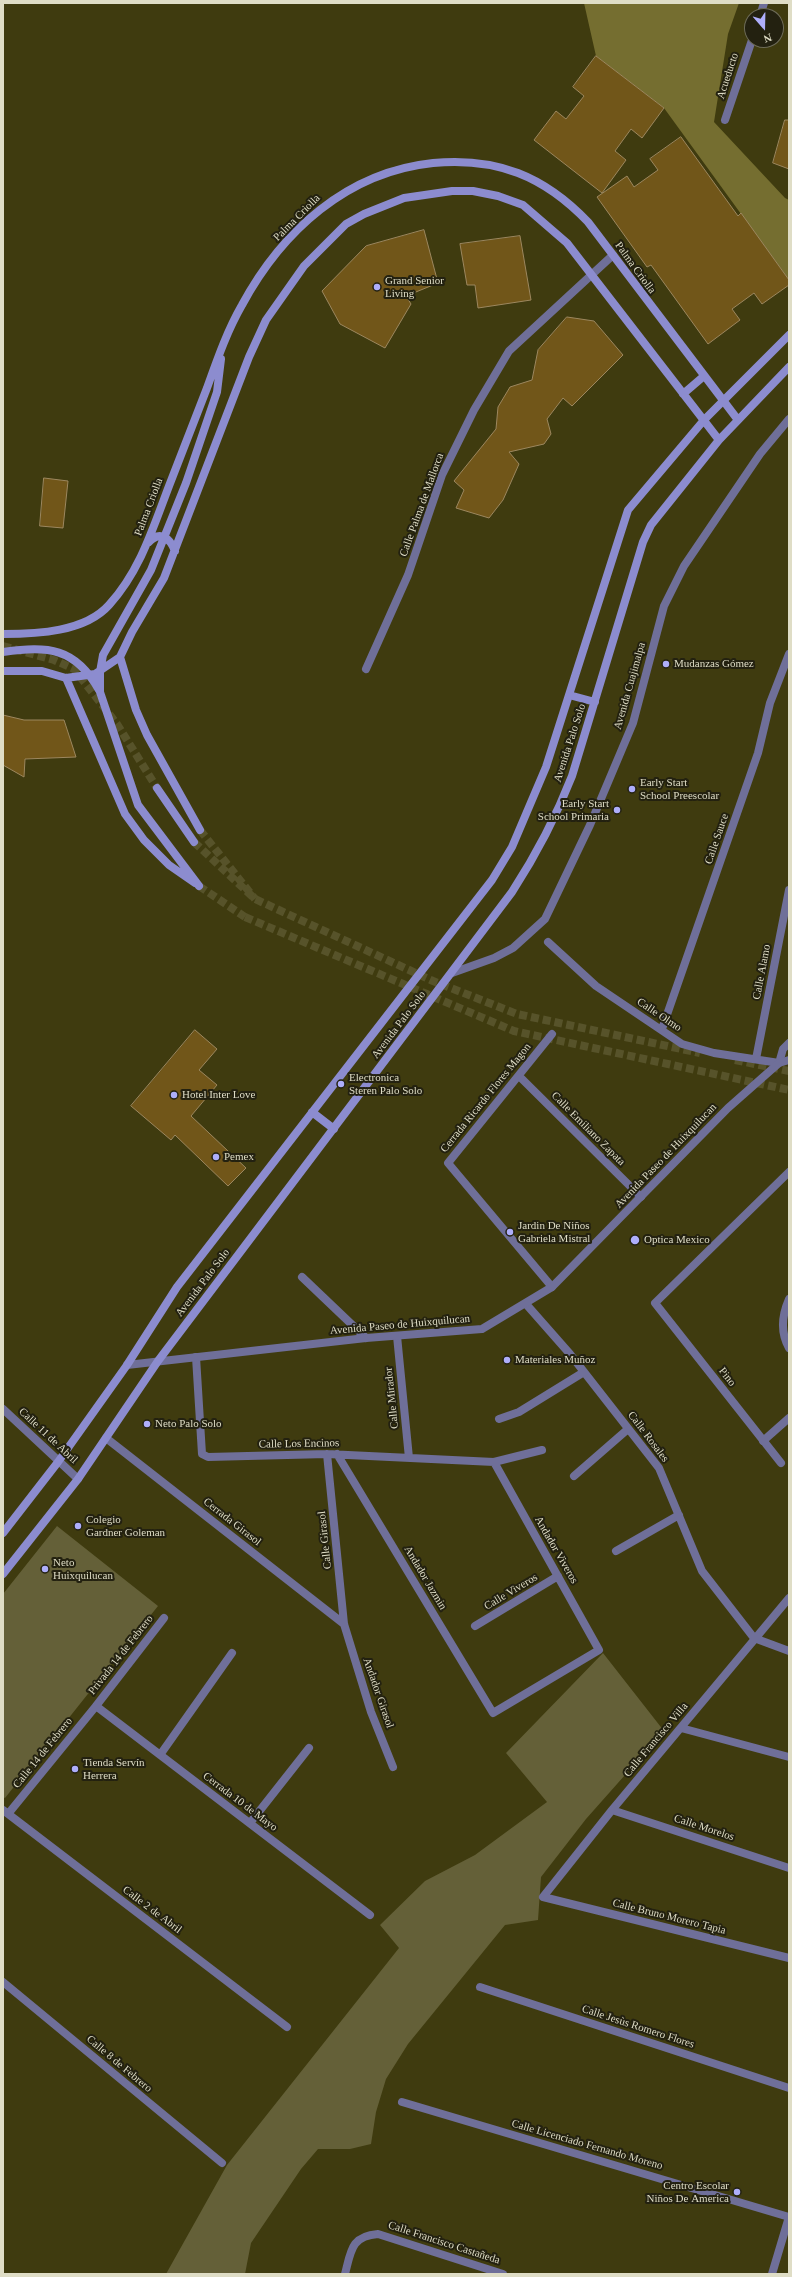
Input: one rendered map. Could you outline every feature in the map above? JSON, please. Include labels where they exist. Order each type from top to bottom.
[{"type":"main road","name":"Palma Criolla","points":[[3,634],[62,629],[84,621],[108,607],[138,565],[223,345],[242,305],[259,277],[302,226],[329,201],[358,185],[396,170],[436,163],[475,162],[504,168],[535,179],[575,208],[613,255],[738,420]]},
{"type":"main road","points":[[3,671],[42,671],[66,678],[95,674],[120,658],[132,632],[164,578],[246,364],[266,320],[304,266],[346,224],[364,214],[404,198],[452,191],[485,194],[523,205],[567,242],[719,440]]},
{"type":"main road","name":"Avenida Palo Solo","points":[[3,1533],[58,1462],[127,1365],[177,1287],[473,906],[502,864],[512,847],[546,767],[628,510],[704,420],[789,335]]},
{"type":"main road","points":[[100,692],[100,672],[103,655],[152,570],[186,483],[218,386],[223,345]]},
{"type":"main road","name":"Avenida Palo Solo","points":[[3,1574],[78,1479],[158,1361],[512,892],[531,862],[559,810],[572,776],[643,542],[648,531],[719,440],[789,367]]},
{"type":"main road","points":[[683,394],[704,376]]},
{"type":"main road","points":[[146,544],[153,537],[166,537],[172,543],[175,551]]},
{"type":"main road","points":[[3,652],[35,648],[59,653],[80,664],[89,672],[100,692],[138,805],[199,886],[169,865],[144,840],[125,814],[66,678]]},
{"type":"main road","points":[[120,658],[136,710],[146,735],[200,830]]},
{"type":"main road","points":[[569,695],[595,702]]},
{"type":"main road","points":[[157,788],[194,842]]},
{"type":"main road","points":[[312,1112],[334,1129]]},
{"type":"street","name":"Acueducto","points":[[725,120],[749,48]]},
{"type":"street","name":"Calle Palma de Mallorca","points":[[366,669],[408,575],[442,475],[474,410],[509,350],[613,255]]},
{"type":"street","name":"Avenida Cuajimalpa","points":[[452,973],[494,958],[513,948],[545,919],[590,825],[633,723],[664,606],[693,553],[760,454],[789,420]]},
{"type":"street","name":"Calle Sauce","points":[[662,1029],[758,753],[770,703],[789,654]]},
{"type":"street","name":"Calle Alamo","points":[[756,1059],[789,890]]},
{"type":"street","name":"Calle Olmo","points":[[548,942],[583,976],[682,1044],[714,1053],[779,1063]]},
{"type":"street","name":"Cerrada Ricardo Flores Magon","points":[[552,1034],[448,1163],[552,1287]]},
{"type":"street","points":[[779,1063],[783,1049],[789,1043]]},
{"type":"street","points":[[779,1063],[789,1056]]},
{"type":"street","name":"Avenida Paseo de Huixquilucan","points":[[127,1365],[366,1338],[482,1329],[526,1304],[552,1287],[728,1108],[779,1063],[789,1060]]},
{"type":"street","name":"Calle Emiliano Zapata","points":[[519,1076],[641,1197]]},
{"type":"street","name":"Pino","points":[[781,1463],[655,1303],[789,1172]]},
{"type":"street","points":[[302,1277],[366,1338]]},
{"type":"street","points":[[789,1299],[782,1315],[784,1340],[789,1348]]},
{"type":"street","name":"Calle Rosales","points":[[526,1304],[584,1372],[659,1468],[702,1571],[754,1638]]},
{"type":"street","name":"Calle Mirador","points":[[397,1336],[409,1458]]},
{"type":"street","name":"Calle Los Encinos","points":[[196,1357],[203,1456],[337,1454],[494,1462],[542,1450]]},
{"type":"street","points":[[499,1419],[519,1412],[584,1372]]},
{"type":"street","name":"Calle 11 de Abril","points":[[3,1409],[58,1462],[78,1479]]},
{"type":"street","points":[[763,1441],[789,1418]]},
{"type":"street","points":[[574,1476],[628,1430]]},
{"type":"street","name":"Cerrada Girasol","points":[[106,1438],[344,1624]]},
{"type":"street","name":"Calle Girasol","points":[[327,1454],[344,1624]]},
{"type":"street","name":"Andador Jazmin","points":[[337,1454],[493,1713],[600,1650]]},
{"type":"street","name":"Andador Viveros","points":[[494,1462],[600,1650]]},
{"type":"street","points":[[616,1551],[678,1515]]},
{"type":"street","name":"Calle Viveros","points":[[475,1626],[558,1576]]},
{"type":"street","name":"Calle Francisco Villa","points":[[543,1897],[612,1810],[754,1638],[789,1598]]},
{"type":"street","name":"Privada 14 de Febrero","points":[[96,1706],[164,1618]]},
{"type":"street","name":"Andador Girasol","points":[[344,1624],[371,1712],[393,1767]]},
{"type":"street","points":[[754,1638],[789,1651]]},
{"type":"street","points":[[160,1755],[232,1653]]},
{"type":"street","name":"Cerrada 10 de Mayo","points":[[96,1706],[370,1915]]},
{"type":"street","name":"Calle 14 de Febrero","points":[[5,1812],[96,1706]]},
{"type":"street","points":[[681,1728],[789,1757]]},
{"type":"street","points":[[250,1823],[308,1748]]},
{"type":"street","name":"Calle Morelos","points":[[612,1810],[789,1868]]},
{"type":"street","name":"Calle 2 de Abril","points":[[5,1812],[287,2027]]},
{"type":"street","name":"Calle Bruno Morero Tapia","points":[[543,1897],[789,1958]]},
{"type":"street","name":"Calle 8 de Febrero","points":[[3,1982],[222,2163]]},
{"type":"street","name":"Calle Jesùs Romero Flores","points":[[480,1987],[789,2088]]},
{"type":"street","name":"Calle Licenciado Fernando Moreno","points":[[402,2102],[789,2217]]},
{"type":"street","points":[[772,2274],[789,2217]]},
{"type":"street","name":"Calle Francisco Castañeda","points":[[345,2274],[352,2247],[358,2239],[367,2235],[378,2234],[503,2274]]},
{"type":"shaded area","points":[[584,3],[739,3],[728,34],[714,122],[785,198],[789,200],[789,280],[664,108],[596,56]]},
{"type":"shaded area","points":[[57,1526],[158,1606],[5,1798],[3,1797],[3,1594]]},
{"type":"shaded area","points":[[603,1653],[664,1731],[586,1819],[541,1877],[538,1920],[505,1925],[408,2044],[386,2079],[376,2112],[371,2144],[350,2149],[318,2149],[301,2169],[251,2243],[245,2274],[166,2274],[227,2165],[399,1948],[380,1925],[425,1881],[475,1855],[547,1802],[506,1753]]},
{"type":"building","points":[[596,56],[664,108],[642,138],[631,129],[615,151],[626,160],[602,193],[534,140],[556,111],[566,119],[584,96],[573,87]]},
{"type":"building","points":[[785,120],[789,120],[789,169],[773,163]]},
{"type":"building","points":[[681,137],[738,216],[741,213],[789,280],[789,285],[762,304],[754,293],[732,309],[740,320],[708,344],[651,265],[647,267],[597,197],[627,176],[634,187],[658,170],[650,159]]},
{"type":"building","name":"Grand Senior Living","points":[[424,230],[438,283],[406,296],[411,304],[385,348],[340,324],[322,291],[366,246]]},
{"type":"building","points":[[520,236],[531,300],[478,308],[475,285],[467,285],[460,244]]},
{"type":"building","points":[[567,317],[594,321],[623,355],[572,406],[563,398],[547,419],[551,434],[544,444],[509,452],[519,464],[503,500],[489,518],[456,508],[464,490],[454,481],[496,429],[498,407],[510,387],[532,380],[538,350]]},
{"type":"building","points":[[44,478],[68,481],[63,528],[40,526]]},
{"type":"building","points":[[3,715],[24,720],[64,720],[76,757],[25,759],[24,777],[3,765]]},
{"type":"building","name":"Hotel Inter Love","points":[[195,1030],[217,1049],[199,1070],[217,1085],[191,1116],[246,1168],[228,1186],[175,1135],[171,1140],[131,1106]]},
{"type":"tunnel","points":[[3,646],[54,660],[74,669],[117,724],[157,788]]},
{"type":"tunnel","points":[[200,830],[255,899]]},
{"type":"tunnel","points":[[194,842],[255,899],[433,981],[517,1014],[700,1053]]},
{"type":"tunnel","points":[[199,886],[245,917]]},
{"type":"tunnel","points":[[245,917],[514,1031],[789,1090]]},
{"type":"tunnel","points":[[735,1060],[789,1071]]},
{"type":"place","name":"Grand Senior Living","points":[[377,287]]},
{"type":"place","name":"Mudanzas Gómez","points":[[666,664]]},
{"type":"place","name":"Early Start School Preescolar","points":[[632,789]]},
{"type":"place","name":"Early Start School Primaria","points":[[617,810]]},
{"type":"place","name":"Electronica Steren Palo Solo","points":[[341,1084]]},
{"type":"place","name":"Hotel Inter Love","points":[[174,1095]]},
{"type":"place","name":"Pemex","points":[[216,1157]]},
{"type":"place","name":"Jardin De Niños Gabriela Mistral","points":[[510,1232]]},
{"type":"place","name":"Optica Mexico","points":[[635,1240]]},
{"type":"place","name":"Materiales Muñoz","points":[[507,1360]]},
{"type":"place","name":"Neto Palo Solo","points":[[147,1424]]},
{"type":"place","name":"Colegio Gardner Goleman","points":[[78,1526]]},
{"type":"place","name":"Neto Huixquilucan","points":[[45,1569]]},
{"type":"place","name":"Tienda Servín Herrera","points":[[75,1769]]},
{"type":"place","name":"Centro Escolar Niños De America","points":[[737,2192]]}]
